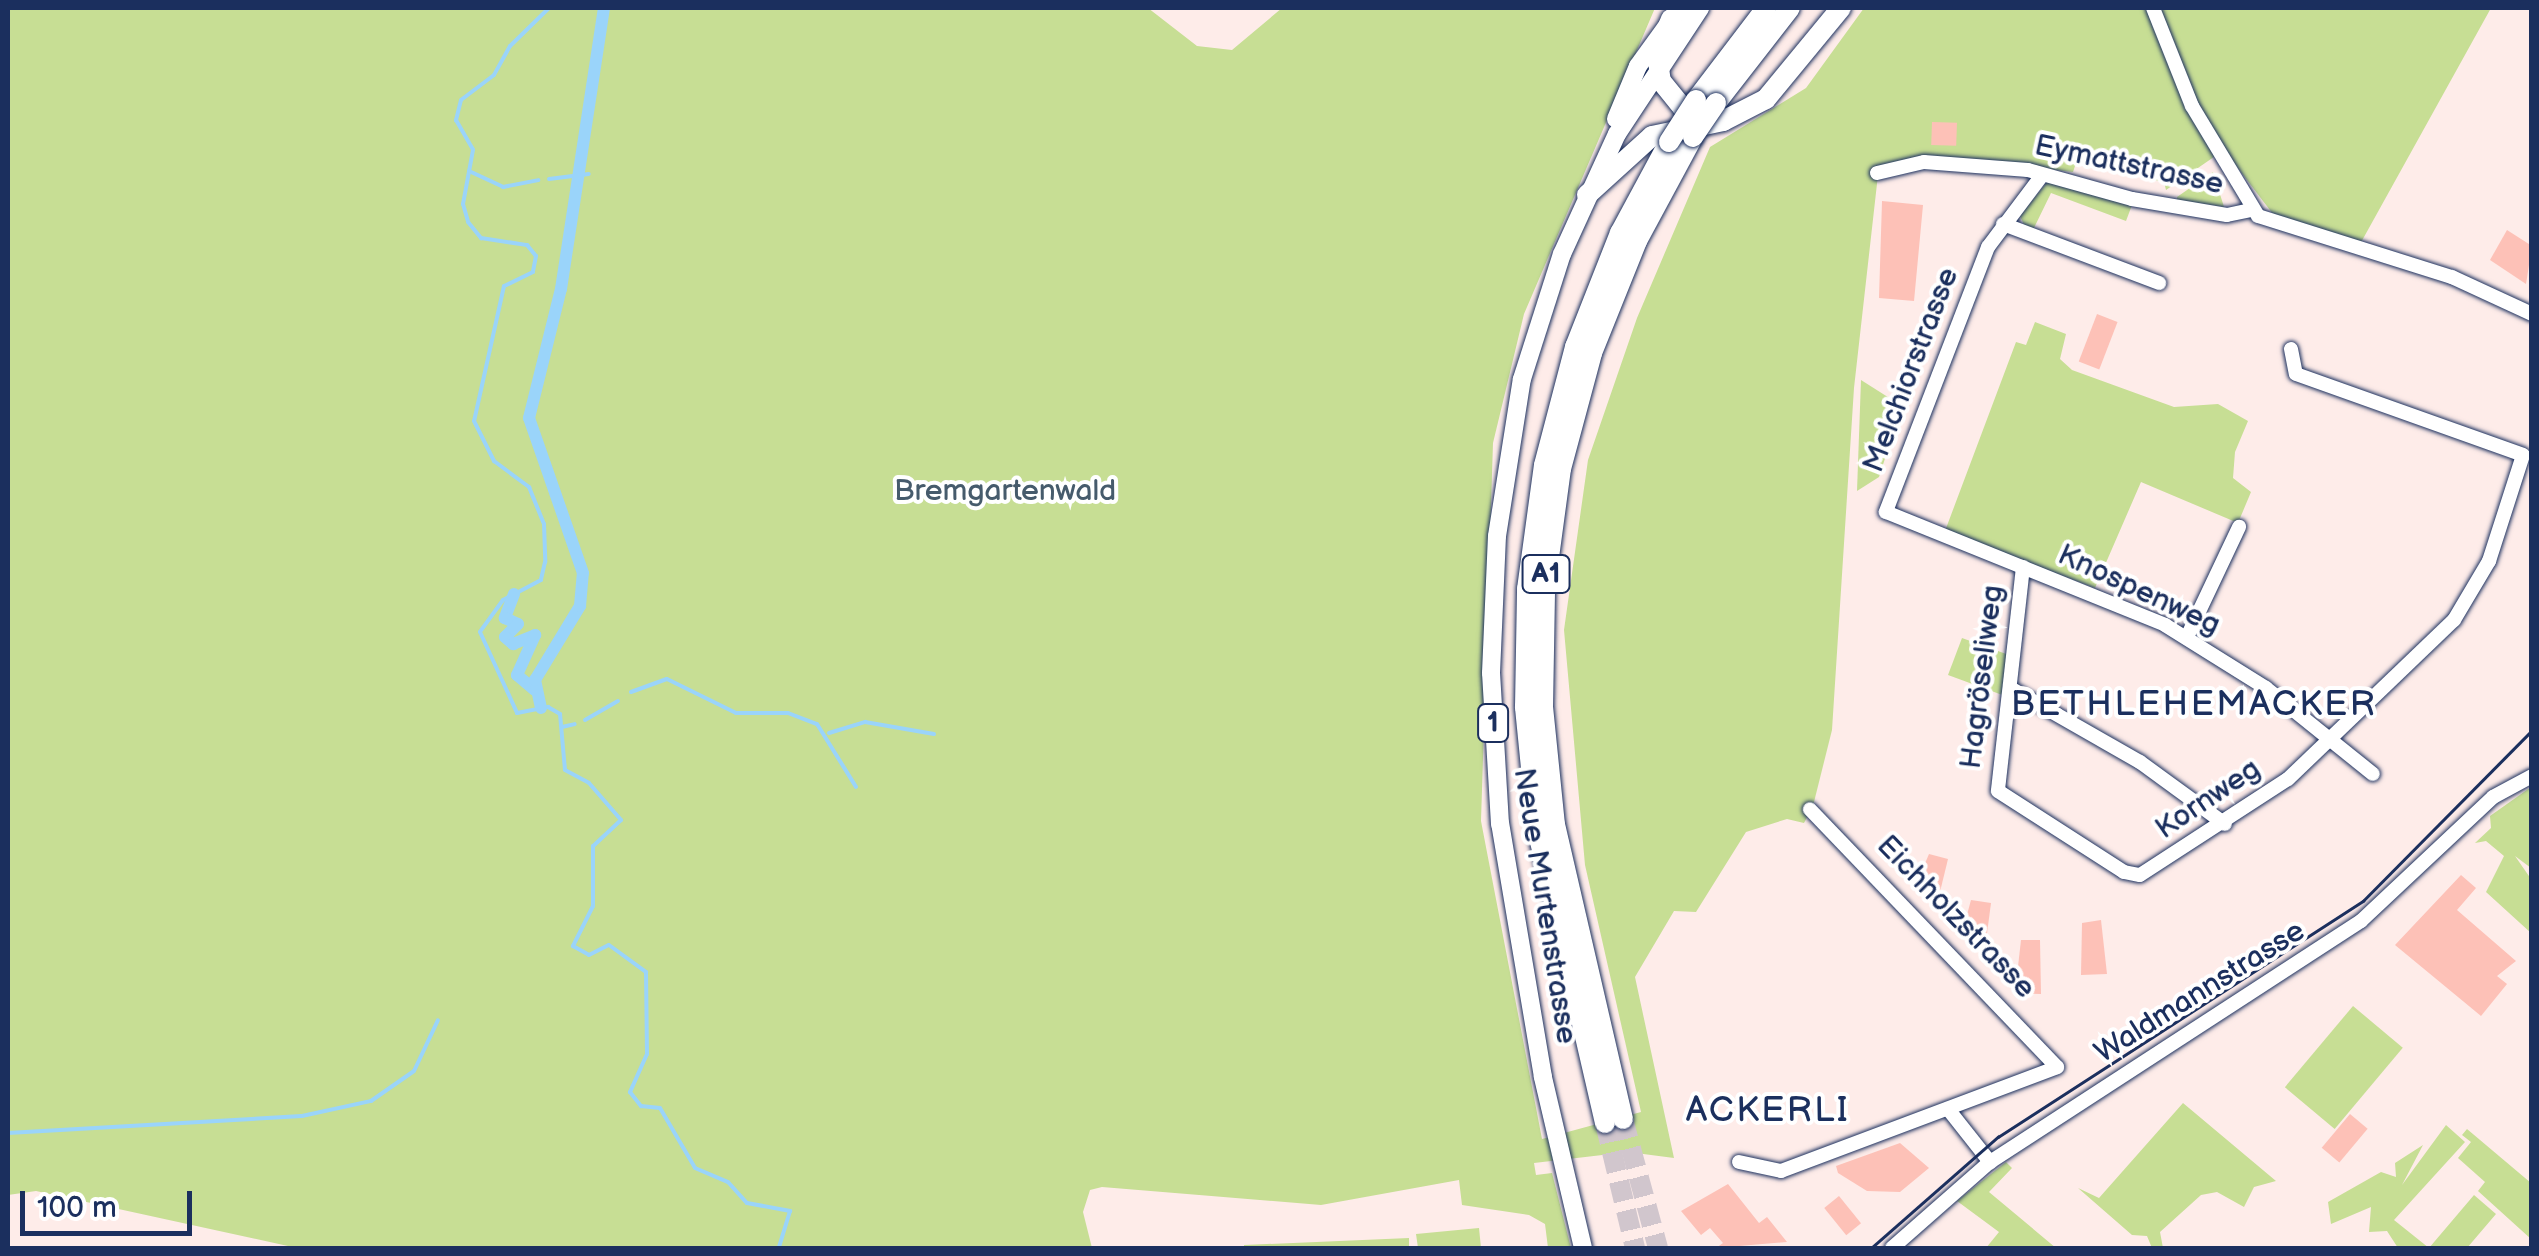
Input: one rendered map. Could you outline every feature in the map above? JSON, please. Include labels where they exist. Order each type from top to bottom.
[{"type":"highway","name":"A1","points":[[1766,8],[1706,101],[1694,137],[1637,241],[1592,354],[1561,469],[1545,588],[1543,706],[1555,825],[1614,1121],[1537,828],[1525,708],[1527,584],[1544,464],[1574,348],[1620,233],[1669,142],[1706,101],[1790,8]]},
{"type":"highway","points":[[1587,195],[1652,136],[1752,107],[1785,81],[1840,8]]},
{"type":"highway","points":[[1676,13],[1658,70],[1670,96],[1691,111],[1752,107]]},
{"type":"main road","name":"Neue Murtenstrasse","points":[[1601,162],[1700,8]]},
{"type":"main road","name":"Neue Murtenstrasse","points":[[1583,1248],[1509,883],[1491,644],[1515,414],[1539,319],[1638,66],[1676,13]]},
{"type":"street","name":"Eymattstrasse","points":[[2153,8],[2192,106],[2251,210],[2278,228],[2452,277],[2532,314]]},
{"type":"street","name":"Eymattstrasse","points":[[1877,174],[1924,162],[2028,170],[2040,178],[2063,175],[2126,198],[2227,215],[2251,210]]},
{"type":"street","name":"Melchiorstrasse","points":[[2023,567],[1886,512],[2002,224],[2040,178]]},
{"type":"street","points":[[2002,224],[2159,283]]},
{"type":"street","points":[[2292,350],[2296,374],[2527,450]]},
{"type":"street","name":"Kornweg","points":[[1999,794],[2130,875],[2225,824],[2332,739],[2470,599],[2526,463],[2527,450]]},
{"type":"street","points":[[2187,637],[2238,527]]},
{"type":"street","name":"Knospenweg","points":[[2023,567],[2187,637],[2332,739],[2373,774]]},
{"type":"street","name":"Hagröseliweg","points":[[1999,794],[2023,567]]},
{"type":"street","points":[[2012,689],[2140,762],[2225,824]]},
{"type":"street","name":"Waldmannstrasse","points":[[1892,1248],[1990,1162],[2341,935],[2493,796],[2532,776]]},
{"type":"street","name":"Eichholzstrasse","points":[[1810,809],[2057,1067],[1948,1108]]},
{"type":"street","points":[[1739,1162],[1782,1171],[1948,1108],[1990,1162]]},
{"type":"green space","name":"Bremgartenwald","points":[[8,8],[1148,8],[1197,46],[1232,50],[1282,8],[1655,8],[1524,314],[1493,443],[1481,821],[1542,1139],[1641,1112],[1585,865],[1564,630],[1588,460],[1637,318],[1710,147],[1806,88],[1864,8],[2491,8],[2359,246],[2276,218],[2224,150],[2166,190],[2164,182],[2076,163],[2073,172],[1928,156],[1879,166],[1854,388],[1832,730],[1813,806],[1804,823],[1787,819],[1746,832],[1696,912],[1674,911],[1635,977],[1674,1158],[1628,1152],[1534,1163],[1536,1175],[1552,1173],[1571,1248],[1548,1248],[1545,1224],[1529,1215],[1462,1205],[1459,1180],[1321,1205],[1102,1187],[1090,1190],[1083,1212],[1092,1248],[297,1248],[36,1191],[8,1195]]},
{"type":"green space","points":[[2213,172],[2224,207],[2177,200],[2177,197]]},
{"type":"green space","points":[[2047,182],[2132,205],[2126,221],[2051,193],[2033,230],[2025,227],[2020,216]]},
{"type":"green space","points":[[2035,322],[2066,334],[2060,359],[2072,370],[2174,407],[2218,404],[2248,421],[2235,452],[2233,478],[2251,492],[2238,523],[2141,482],[2095,588],[1945,531],[2016,342],[2026,345]]},
{"type":"green space","points":[[1861,380],[1902,406],[1879,477],[1857,491]]},
{"type":"green space","points":[[1962,638],[2009,655],[2005,696],[1948,675]]},
{"type":"green space","points":[[2531,787],[2531,868],[2515,856],[2531,879],[2531,933],[2486,892],[2504,856],[2486,841],[2475,843],[2491,828],[2490,816]]},
{"type":"green space","points":[[2353,1006],[2403,1048],[2335,1129],[2285,1087]]},
{"type":"green space","points":[[2183,1103],[2276,1181],[2254,1187],[2244,1207],[2217,1192],[2201,1195],[2160,1232],[2163,1248],[2152,1248],[2147,1236],[2132,1235],[2078,1188],[2099,1198]]},
{"type":"green space","points":[[2446,1125],[2465,1142],[2394,1220],[2429,1248],[2398,1248],[2387,1231],[2369,1232],[2371,1207],[2331,1224],[2328,1202],[2381,1172],[2396,1177],[2395,1163],[2423,1145],[2402,1185]]},
{"type":"green space","points":[[2467,1129],[2531,1183],[2531,1239],[2478,1191],[2485,1182],[2458,1158],[2471,1142],[2462,1135]]},
{"type":"green space","points":[[2006,1162],[2012,1168],[1989,1192],[2056,1248],[1986,1248],[1999,1232],[1957,1201]]},
{"type":"green space","points":[[2474,1195],[2496,1214],[2467,1248],[2429,1248]]},
{"type":"green space","points":[[1479,1228],[1481,1248],[1418,1248],[1416,1234]]},
{"type":"green space","points":[[1409,1238],[1409,1248],[1244,1248],[1244,1245]]},
{"type":"building","points":[[1932,122],[1957,123],[1956,146],[1931,145]]},
{"type":"building","points":[[1882,201],[1923,205],[1914,301],[1879,298]]},
{"type":"building","points":[[2507,230],[2532,246],[2526,284],[2490,260]]},
{"type":"building","points":[[2097,314],[2118,322],[2099,369],[2079,362]]},
{"type":"building","points":[[1929,854],[1948,859],[1939,896],[1914,889]]},
{"type":"building","points":[[2461,875],[2476,888],[2457,910],[2516,961],[2497,976],[2507,984],[2481,1016],[2395,945]]},
{"type":"building","points":[[1971,900],[1991,903],[1986,941],[1961,937]]},
{"type":"building","points":[[2101,920],[2107,974],[2081,975],[2082,923]]},
{"type":"building","points":[[2021,940],[2040,940],[2041,994],[2015,993]]},
{"type":"building","points":[[2350,1114],[2368,1129],[2339,1162],[2322,1148]]},
{"type":"building","points":[[1900,1143],[1929,1168],[1900,1192],[1867,1191],[1838,1173],[1836,1166]]},
{"type":"building","points":[[1728,1184],[1759,1223],[1767,1217],[1787,1242],[1716,1248],[1723,1243],[1710,1228],[1701,1235],[1681,1211]]},
{"type":"building","points":[[1839,1196],[1861,1223],[1846,1235],[1824,1208]]},
{"type":"waterway","points":[[549,8],[510,46],[494,75],[461,100],[456,120],[473,150],[463,204],[468,222],[481,238],[527,245],[536,256],[533,272],[504,286],[474,421],[494,461],[529,487],[544,524],[545,562],[541,580],[503,600],[480,632],[517,713],[548,707],[560,714],[565,770],[589,783],[621,820],[593,846],[593,906],[573,946],[589,955],[609,945],[646,972],[647,1054],[630,1092],[641,1106],[660,1108],[695,1168],[728,1182],[747,1203],[790,1211],[779,1248]]},
{"type":"waterway","points":[[541,708],[535,680],[580,606],[583,573],[529,418],[561,289],[604,8]]},
{"type":"waterway","points":[[469,171],[503,187],[538,180]]},
{"type":"waterway","points":[[549,179],[589,174]]},
{"type":"waterway","points":[[514,594],[505,618],[518,624],[505,637],[513,644],[535,635],[517,675],[535,690]]},
{"type":"waterway","points":[[631,692],[667,679],[736,713],[788,713],[817,724],[856,787]]},
{"type":"waterway","points":[[585,720],[618,701]]},
{"type":"waterway","points":[[829,733],[865,722],[934,734]]},
{"type":"waterway","points":[[562,727],[575,724]]},
{"type":"waterway","points":[[8,1133],[302,1116],[371,1101],[414,1071],[438,1020]]},
{"type":"tunnel","points":[[1623,1119],[1658,1248]]},
{"type":"tunnel","points":[[1605,1123],[1635,1248]]},
{"type":"tram line","points":[[1871,1248],[1998,1137],[2363,901],[2532,730]]},
{"type":"district","name":"BETHLEHEMACKER","points":[[2194,705]]},
{"type":"district","name":"ACKERLI","points":[[1768,1111]]}]
